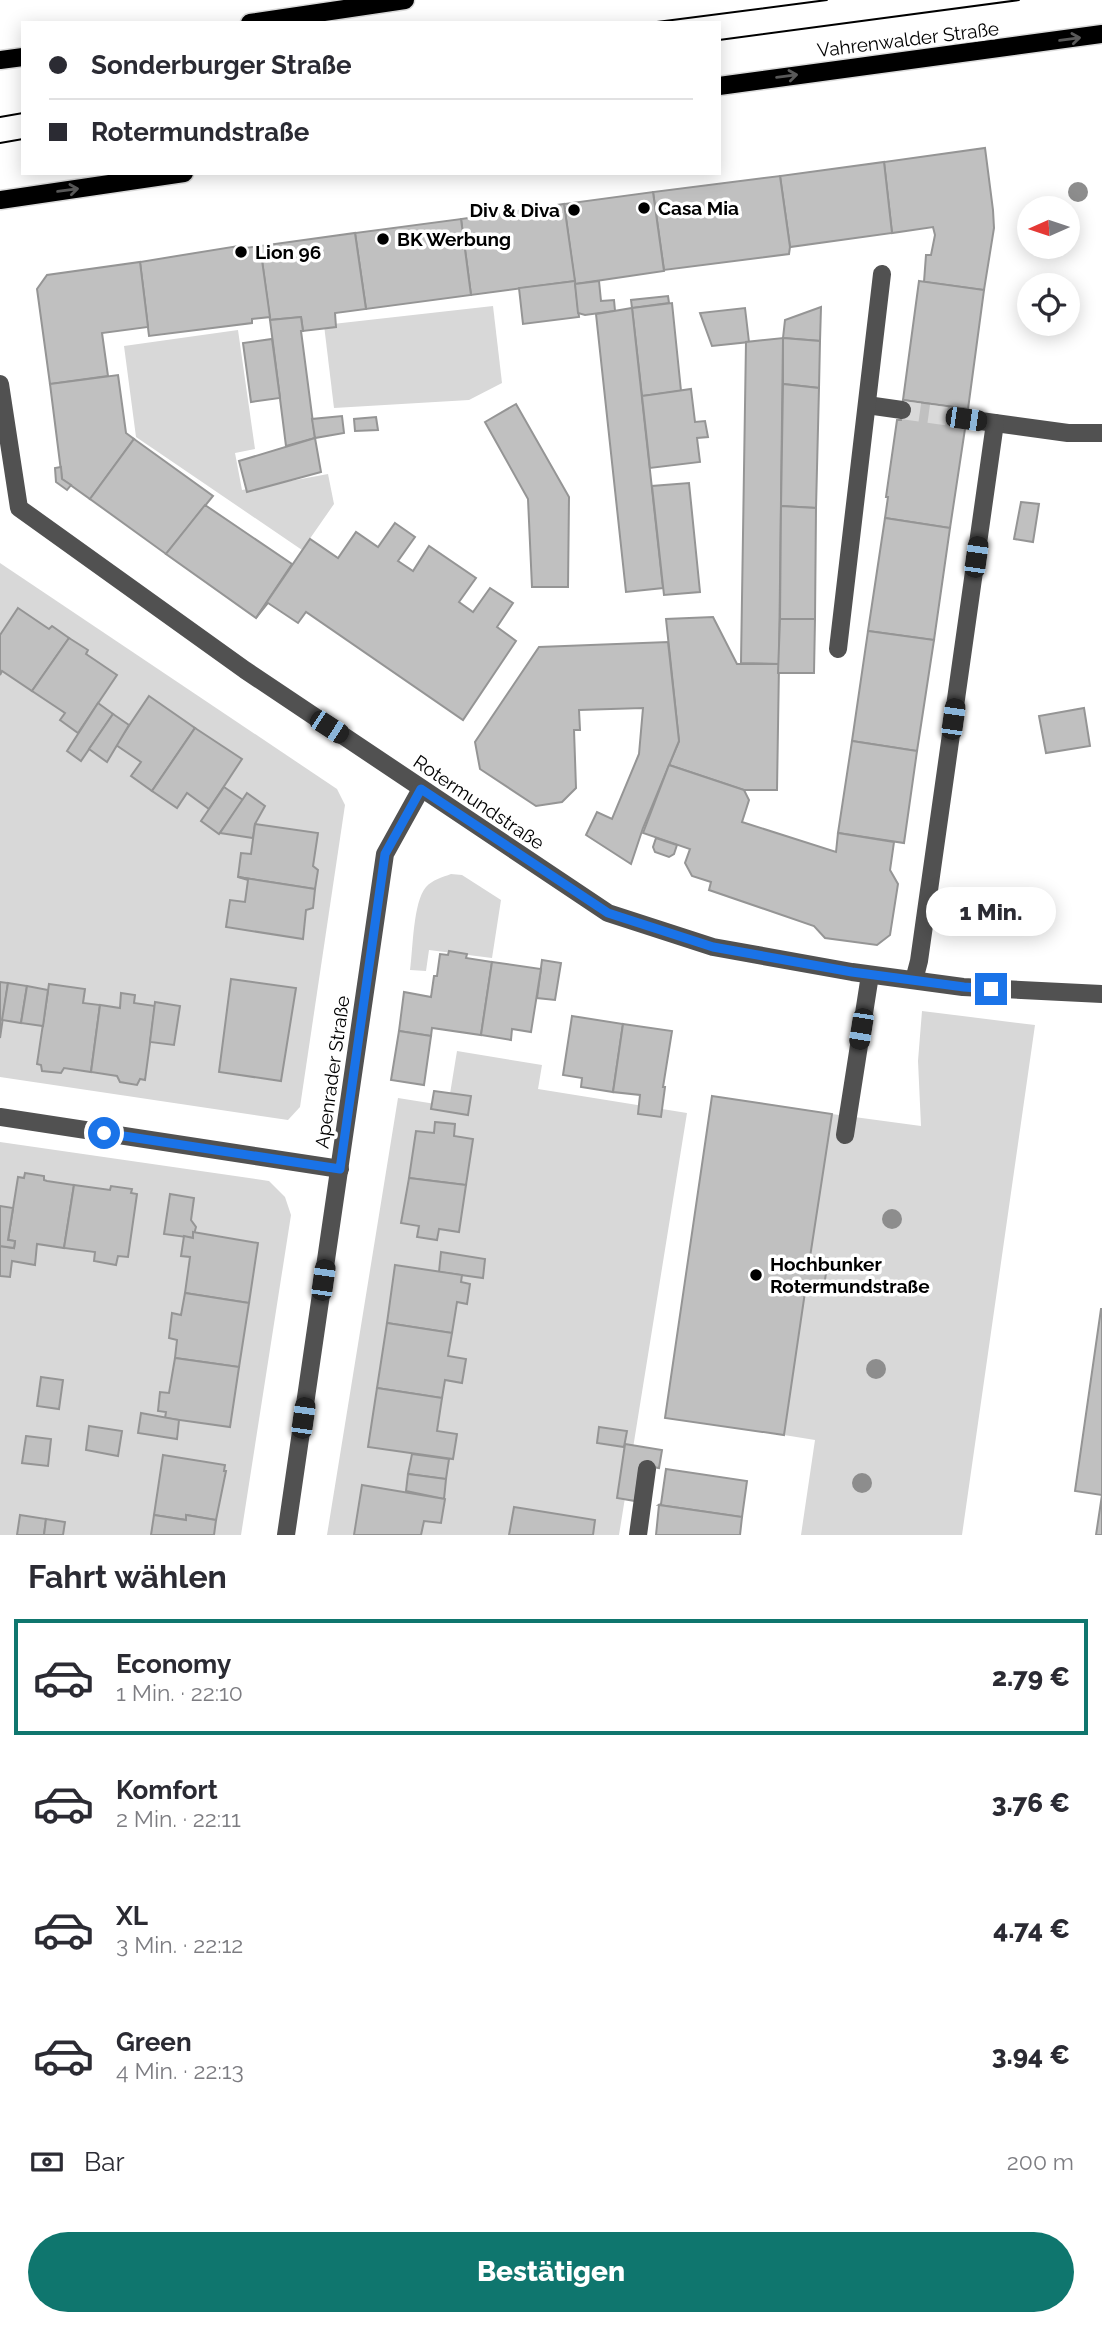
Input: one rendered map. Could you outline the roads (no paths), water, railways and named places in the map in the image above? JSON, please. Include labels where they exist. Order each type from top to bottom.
[{"type":"main road","points":[[263,21],[405,0]]},
{"type":"main road","name":"Vahrenwalder Straße","points":[[721,86],[1102,34]]},
{"type":"main road","points":[[0,60],[21,57]]},
{"type":"main road","points":[[0,200],[170,175]]},
{"type":"street","points":[[838,649],[882,274]]},
{"type":"street","name":"Rotermundstraße","points":[[0,384],[19,508],[245,670],[608,913],[713,947],[870,975],[964,987],[1102,994]]},
{"type":"street","points":[[867,405],[902,410]]},
{"type":"street","points":[[966,419],[1068,433],[1102,433]]},
{"type":"street","points":[[914,980],[919,961],[995,423]]},
{"type":"street","name":"Apenrader Straße","points":[[286,1535],[385,854],[421,789]]},
{"type":"street","points":[[845,1135],[870,975]]},
{"type":"street","points":[[0,1117],[340,1169]]},
{"type":"street","points":[[638,1535],[647,1469]]},
{"type":"tunnel","points":[[902,410],[966,419]]},
{"type":"tram line","points":[[664,21],[827,0]]},
{"type":"tram line","points":[[721,40],[1019,0]]},
{"type":"tram line","points":[[0,117],[21,113]]},
{"type":"tram line","points":[[0,143],[21,139]]},
{"type":"place","name":"Casa Mia","points":[[644,208]]},
{"type":"place","name":"Div & Diva","points":[[574,210]]},
{"type":"place","name":"BK Werbung","points":[[383,239]]},
{"type":"place","name":"Lion 96","points":[[241,252]]},
{"type":"place","name":"Hochbunker Rotermundstraße","points":[[756,1275]]}]
